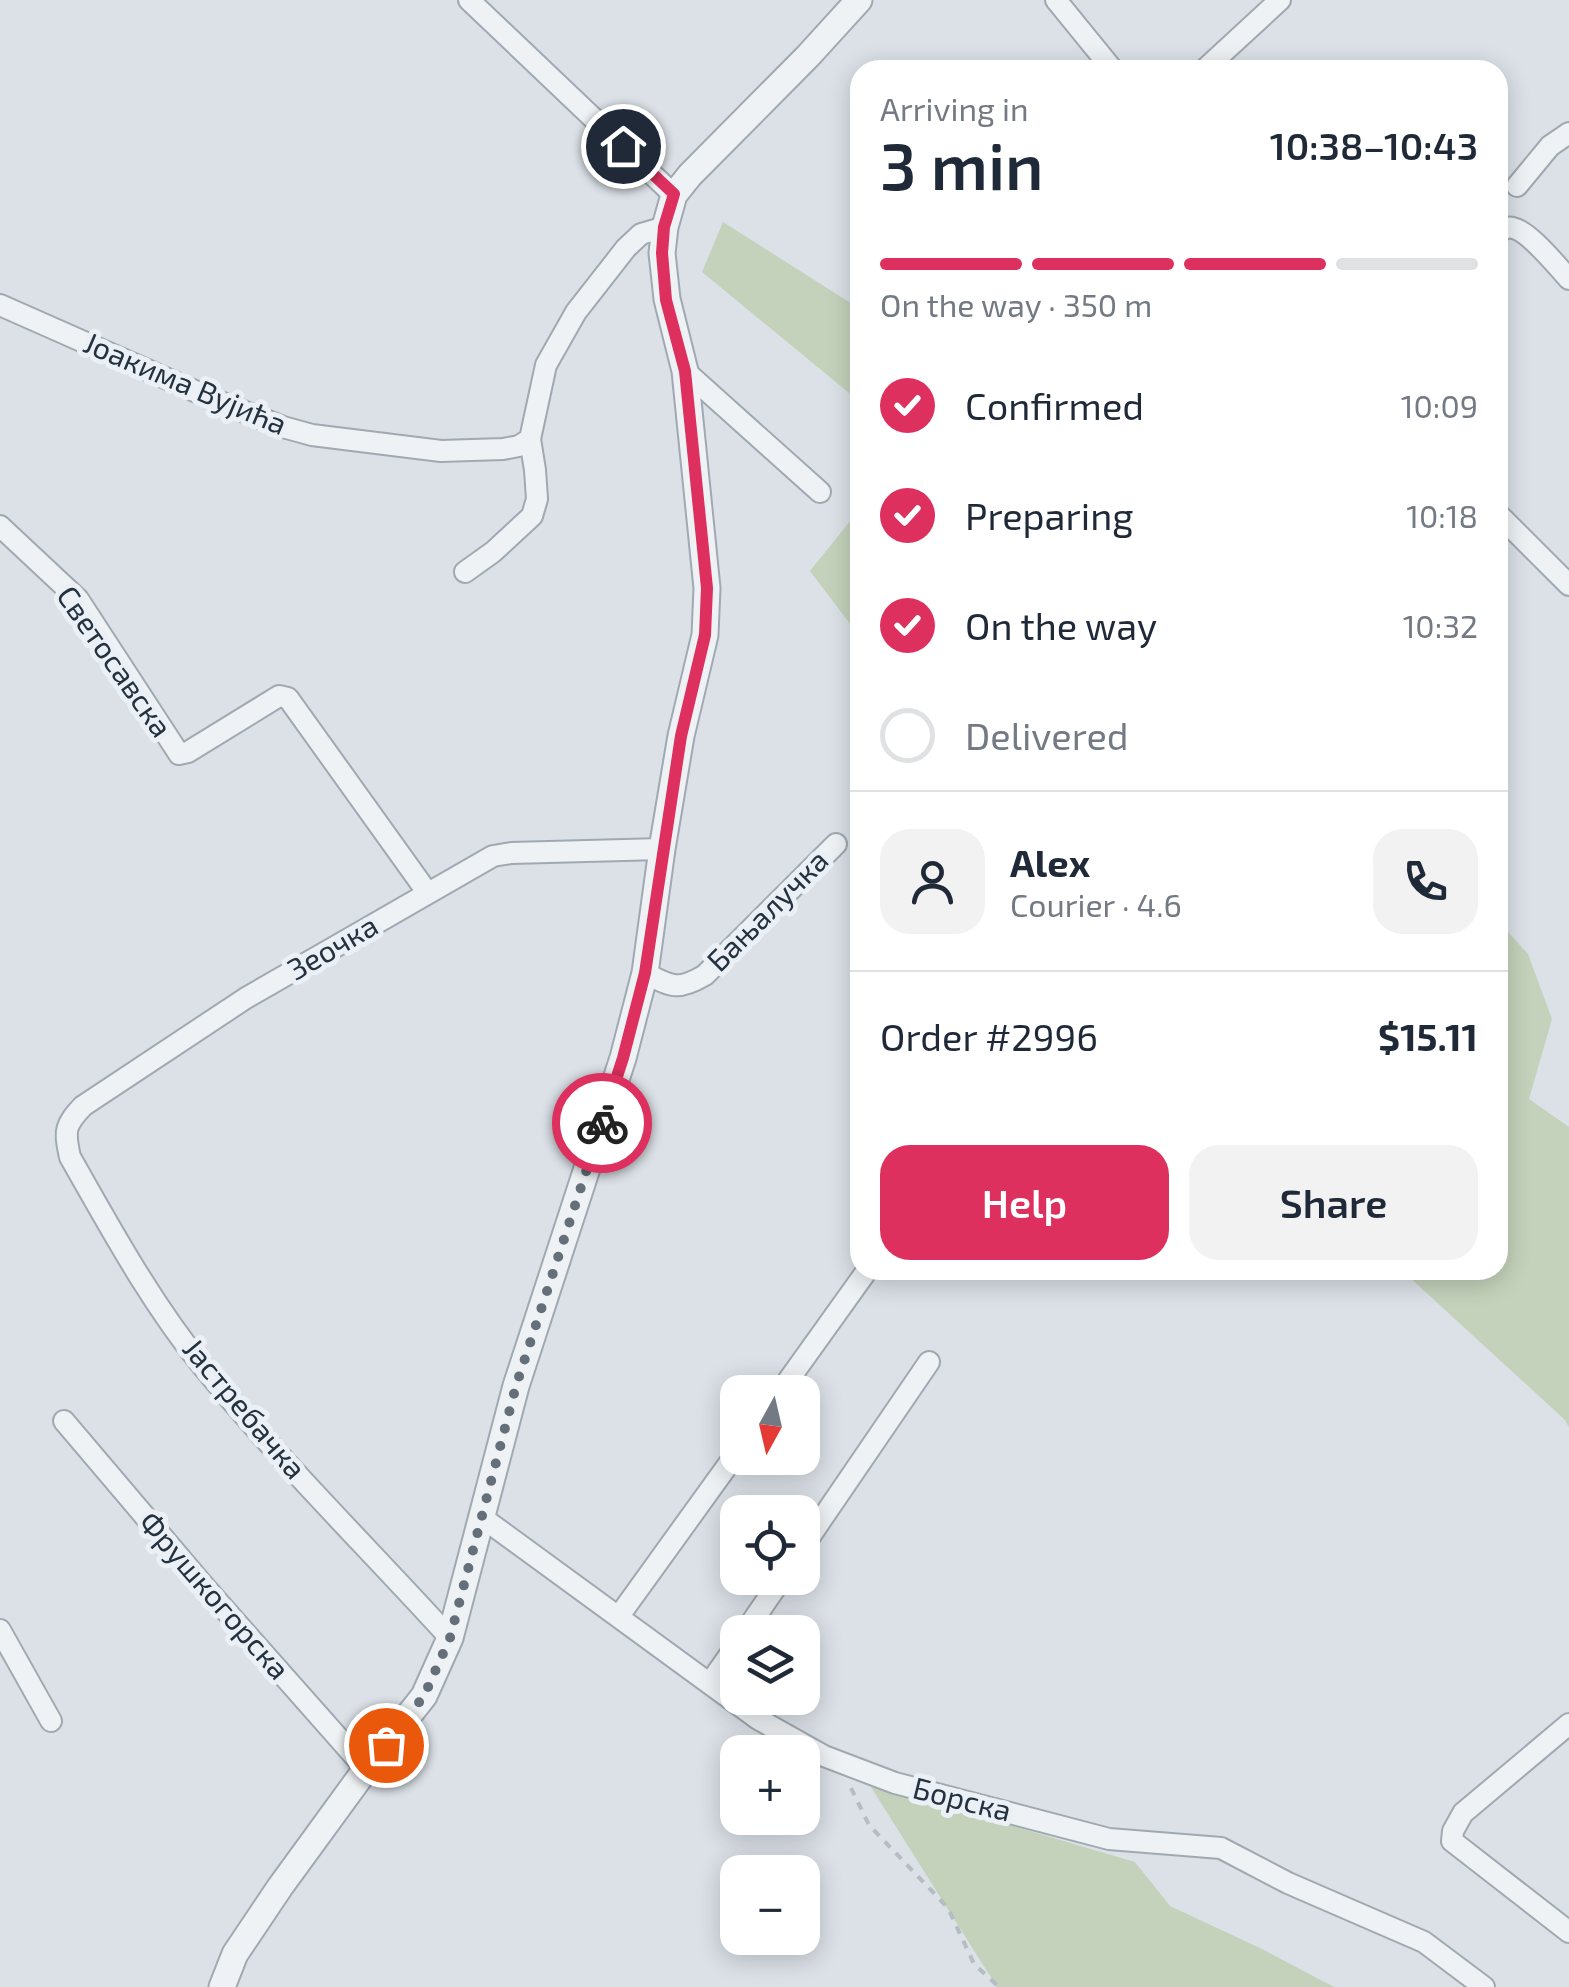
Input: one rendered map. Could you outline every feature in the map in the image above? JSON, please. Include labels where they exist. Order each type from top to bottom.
[{"type":"street","points":[[470,0],[674,194]]},
{"type":"street","points":[[222,1987],[235,1954],[280,1887],[424,1696],[450,1638],[516,1386],[623,1058],[645,973],[681,736],[705,635],[707,588],[685,371],[666,300],[662,253],[664,227],[674,194],[859,0]]},
{"type":"street","points":[[1056,0],[1105,60]]},
{"type":"street","points":[[1215,60],[1280,0]]},
{"type":"street","points":[[1518,186],[1550,146],[1569,133]]},
{"type":"street","points":[[465,572],[532,516],[537,499],[530,439],[546,364],[576,312],[626,248],[641,234],[664,227]]},
{"type":"street","points":[[1508,231],[1527,236],[1569,279]]},
{"type":"street","name":"Јоакима Вујића","points":[[0,304],[283,427],[441,451],[503,449],[530,439]]},
{"type":"street","points":[[685,371],[820,492]]},
{"type":"street","points":[[1508,524],[1569,585]]},
{"type":"street","name":"Светосавска","points":[[0,526],[78,599],[179,754],[279,696],[288,698],[428,892]]},
{"type":"street","name":"Бањалучка","points":[[645,973],[670,986],[687,985],[706,975],[836,844]]},
{"type":"street","name":"Зеочка","points":[[70,1157],[68,1122],[83,1106],[246,998],[494,856],[662,849]]},
{"type":"street","name":"Јастребачка","points":[[70,1157],[133,1268],[203,1366],[450,1638]]},
{"type":"street","points":[[792,1375],[860,1280]]},
{"type":"street","points":[[820,1522],[929,1362]]},
{"type":"street","name":"Фрушкогорска","points":[[64,1420],[366,1769]]},
{"type":"street","points":[[619,1616],[721,1475]]},
{"type":"street","name":"Борска","points":[[480,1516],[758,1719],[824,1756],[895,1783],[1108,1839],[1220,1848],[1288,1883],[1424,1942],[1484,1987]]},
{"type":"street","points":[[0,1630],[51,1721]]},
{"type":"street","points":[[710,1683],[720,1669]]},
{"type":"street","points":[[1569,1724],[1463,1813],[1452,1832],[1452,1841],[1569,1932]]},
{"type":"path","points":[[838,1761],[869,1825],[948,1908],[974,1964],[999,1987]]},
{"type":"green space","points":[[723,222],[850,303],[850,394],[702,272]]},
{"type":"green space","points":[[850,521],[850,624],[810,571]]},
{"type":"green space","points":[[1508,932],[1528,954],[1552,1019],[1529,1099],[1569,1127],[1569,1427],[1412,1280],[1508,1280]]},
{"type":"green space","points":[[869,1784],[1135,1862],[1170,1906],[1334,1987],[997,1987]]},
{"type":"way so far","points":[[386,1745],[424,1696],[450,1638],[516,1386],[602,1123]]},
{"type":"route","points":[[602,1123],[645,973],[681,736],[705,635],[707,588],[685,371],[666,300],[662,253],[664,227],[674,194],[623,146]]}]
